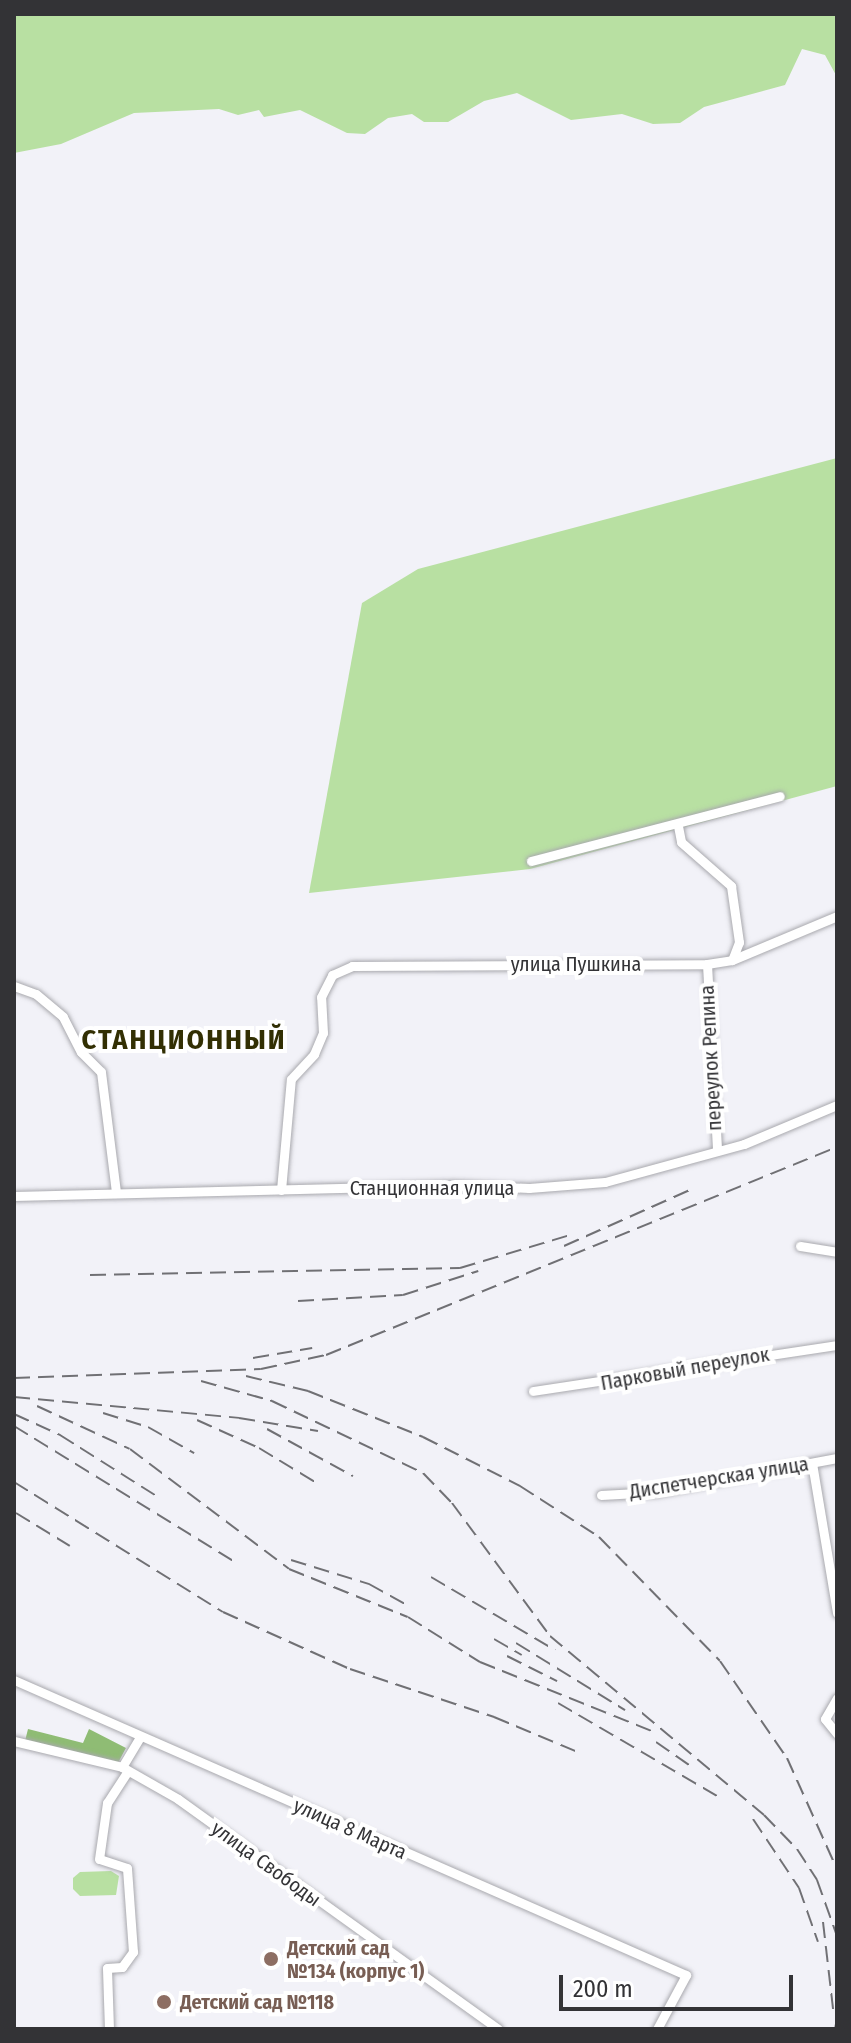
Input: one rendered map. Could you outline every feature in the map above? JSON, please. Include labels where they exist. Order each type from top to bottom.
[{"type":"street","points":[[531,861],[678,826],[780,796]]},
{"type":"street","points":[[678,826],[681,842],[731,886],[739,942],[732,960]]},
{"type":"street","name":"улица Пушкина","points":[[281,1190],[291,1079],[314,1054],[323,1033],[321,997],[332,975],[352,966],[707,964],[732,960],[837,916]]},
{"type":"street","name":"переулок Репина","points":[[707,964],[717,1151]]},
{"type":"street","points":[[14,986],[36,994],[63,1017],[81,1052],[101,1072],[116,1193]]},
{"type":"street","name":"Станционная улица","points":[[14,1196],[590,1183],[717,1151],[837,1105]]},
{"type":"street","points":[[800,1246],[837,1252]]},
{"type":"street","name":"Парковый переулок","points":[[533,1391],[837,1345]]},
{"type":"street","name":"Диспетчерская улица","points":[[601,1495],[655,1492],[837,1458]]},
{"type":"street","points":[[812,1463],[837,1613]]},
{"type":"street","name":"улица 8 Марта","points":[[14,1680],[686,1975],[657,2029]]},
{"type":"street","points":[[837,1698],[825,1719],[837,1734]]},
{"type":"street","points":[[109,2029],[107,1968],[122,1967],[133,1952],[127,1868],[99,1859],[107,1803],[140,1737]]},
{"type":"street","name":"улица Свободы","points":[[14,1741],[125,1769],[178,1799],[498,2029]]},
{"type":"green space","points":[[14,14],[837,14],[837,77],[825,55],[802,49],[785,85],[704,107],[680,123],[653,124],[622,114],[571,120],[517,93],[484,101],[448,122],[424,122],[412,114],[388,118],[365,134],[347,133],[300,110],[264,117],[259,110],[238,115],[219,109],[134,113],[61,144],[14,153]]},
{"type":"green space","points":[[837,458],[837,786],[530,869],[309,893],[362,603],[418,569]]},
{"type":"green space","points":[[28,1729],[83,1743],[89,1729],[126,1748],[118,1763],[25,1741]]},
{"type":"green space","points":[[111,1871],[119,1876],[116,1895],[80,1896],[73,1889],[73,1878],[80,1872]]},
{"type":"railway","points":[[14,1378],[261,1369],[326,1355],[837,1147]]},
{"type":"railway","points":[[564,1246],[694,1188]]},
{"type":"railway","points":[[90,1275],[460,1268],[573,1234]]},
{"type":"railway","points":[[298,1301],[403,1295],[478,1271]]},
{"type":"railway","points":[[253,1358],[312,1348]]},
{"type":"railway","points":[[246,1376],[308,1391],[423,1437],[520,1486],[599,1537],[720,1661],[787,1758],[837,1869]]},
{"type":"railway","points":[[201,1381],[272,1401],[423,1473],[452,1503],[550,1636],[764,1815],[797,1849],[817,1880],[837,1936]]},
{"type":"railway","points":[[14,1397],[239,1418],[318,1431]]},
{"type":"railway","points":[[37,1406],[130,1449],[289,1569],[408,1617],[480,1662],[654,1732]]},
{"type":"railway","points":[[103,1413],[148,1427],[194,1453]]},
{"type":"railway","points":[[14,1414],[60,1435],[158,1497]]},
{"type":"railway","points":[[197,1420],[259,1448],[320,1485]]},
{"type":"railway","points":[[14,1426],[237,1563]]},
{"type":"railway","points":[[267,1429],[353,1476]]},
{"type":"railway","points":[[14,1482],[223,1612],[350,1669],[494,1717],[580,1753]]},
{"type":"railway","points":[[16,1513],[70,1546]]},
{"type":"railway","points":[[291,1560],[369,1584],[405,1604]]},
{"type":"railway","points":[[431,1577],[555,1650]]},
{"type":"railway","points":[[494,1639],[522,1655]]},
{"type":"railway","points":[[516,1643],[625,1710]]},
{"type":"railway","points":[[507,1656],[557,1681]]},
{"type":"railway","points":[[558,1703],[717,1796]]},
{"type":"railway","points":[[656,1742],[692,1767]]},
{"type":"railway","points":[[753,1819],[799,1888],[818,1942]]},
{"type":"railway","points":[[823,1922],[833,2009]]},
{"type":"railway","points":[[835,2029],[837,2019]]},
{"type":"place","name":"Детский сад №134 (корпус 1)","points":[[271,1959]]},
{"type":"place","name":"Детский сад №118","points":[[164,2002]]},
{"type":"district","name":"СТАНЦИОННЫЙ","points":[[184,1040]]}]
